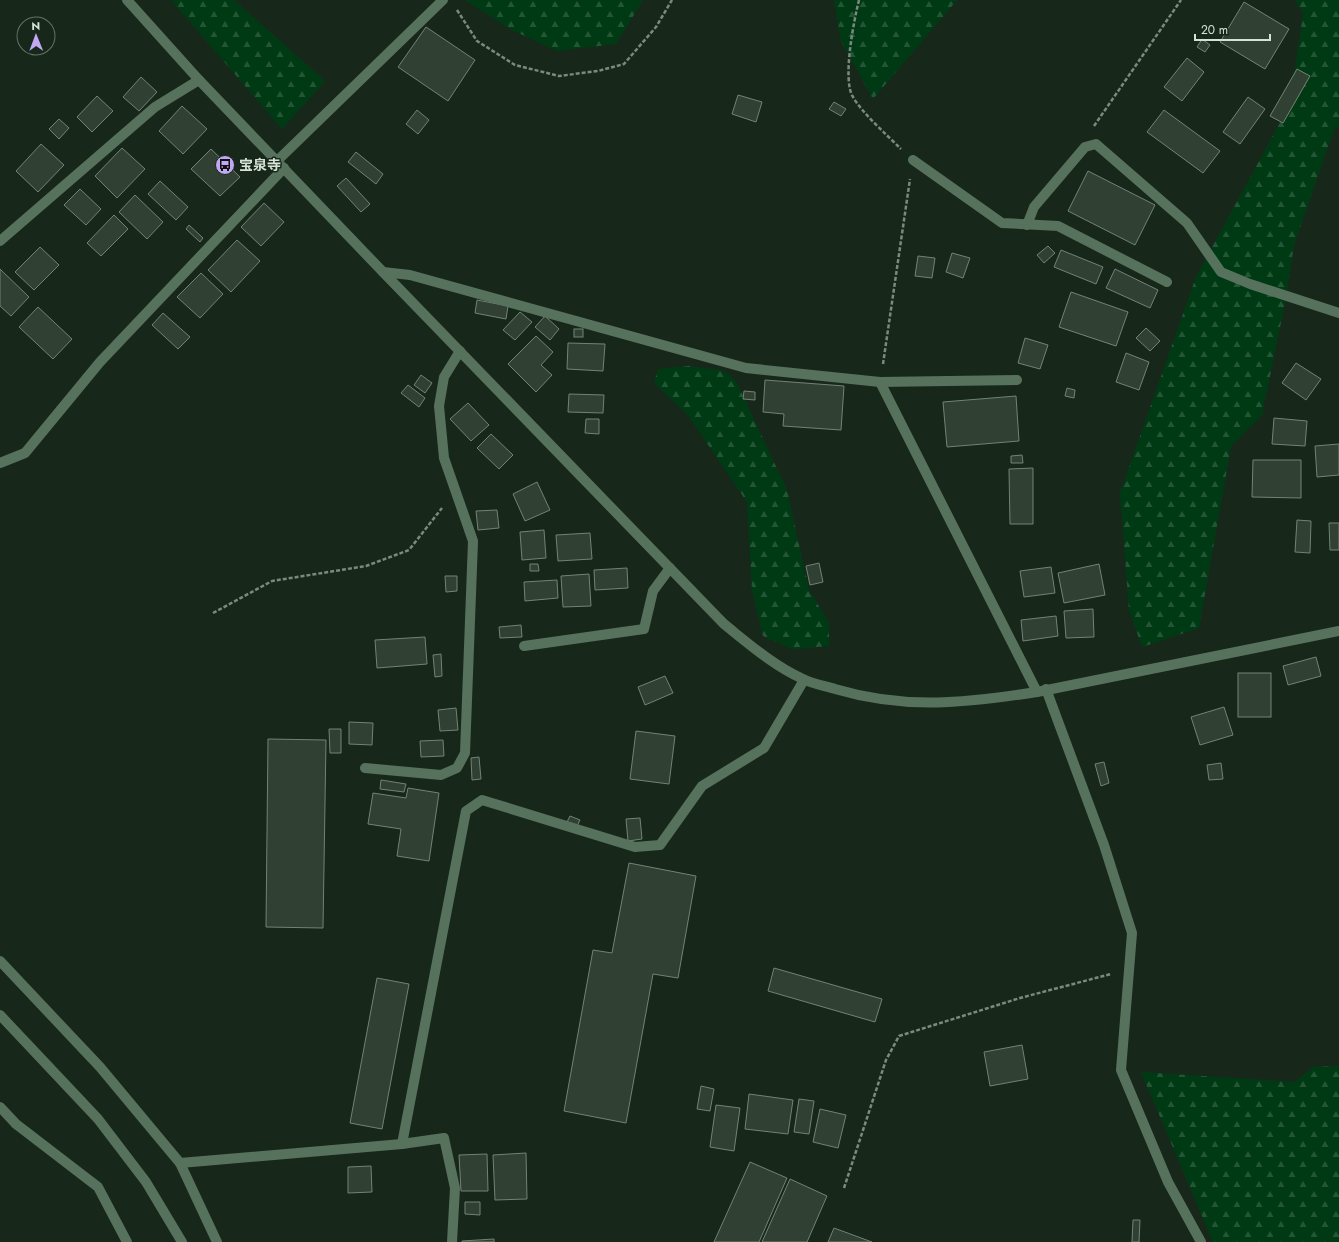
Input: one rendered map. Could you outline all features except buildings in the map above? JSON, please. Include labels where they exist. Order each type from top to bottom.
[{"type":"street","points":[[126,0],[199,80],[724,624],[766,657],[804,680],[848,693],[899,703],[943,704],[990,700],[1042,691],[1339,631]]},
{"type":"street","points":[[0,463],[25,453],[100,362],[281,164],[443,0]]},
{"type":"street","points":[[0,242],[155,107],[199,80]]},
{"type":"street","points":[[1027,224],[1034,207],[1085,147],[1096,144],[1187,222],[1221,272],[1250,284],[1339,313]]},
{"type":"street","points":[[913,160],[1002,223],[1058,226],[1168,282]]},
{"type":"street","points":[[383,272],[410,275],[746,368],[880,382],[1017,380]]},
{"type":"street","points":[[365,768],[441,775],[457,768],[465,752],[473,542],[444,458],[439,406],[444,377],[460,351]]},
{"type":"street","points":[[880,382],[1042,691],[1104,845],[1132,933],[1121,1070],[1168,1182],[1201,1242]]},
{"type":"street","points":[[524,646],[644,630],[653,591],[670,568]]},
{"type":"street","points":[[402,1144],[466,811],[482,800],[635,847],[660,845],[702,786],[764,748],[804,680]]},
{"type":"street","points":[[0,961],[100,1067],[180,1163],[217,1242]]},
{"type":"street","points":[[0,1015],[98,1119],[146,1182],[182,1242]]},
{"type":"street","points":[[0,1107],[16,1124],[98,1187],[127,1242]]},
{"type":"street","points":[[180,1163],[402,1144],[444,1138],[455,1188],[452,1242]]},
{"type":"path","points":[[454,6],[477,41],[515,65],[559,76],[598,71],[624,64],[656,28],[672,0]]},
{"type":"path","points":[[859,0],[852,27],[849,82],[852,96],[878,126],[913,160],[880,382]]},
{"type":"path","points":[[1096,144],[1094,125],[1181,0]]},
{"type":"path","points":[[213,613],[272,580],[366,566],[409,550],[437,516],[455,489]]},
{"type":"path","points":[[844,1188],[886,1060],[900,1036],[1020,998],[1129,969]]},
{"type":"green space","points":[[171,0],[234,0],[325,81],[282,129]]},
{"type":"green space","points":[[465,0],[643,0],[616,44],[557,51],[512,30]]},
{"type":"green space","points":[[834,0],[957,0],[873,99],[841,41]]},
{"type":"green space","points":[[1295,0],[1339,0],[1339,127],[1335,127],[1294,245],[1285,303],[1262,415],[1231,446],[1199,628],[1142,647],[1129,610],[1120,493],[1196,277],[1290,104],[1303,14]]},
{"type":"green space","points":[[689,366],[725,371],[737,383],[787,490],[809,590],[829,623],[829,646],[792,649],[763,636],[752,590],[747,502],[687,414],[654,383],[658,369]]},
{"type":"green space","points":[[1339,1066],[1339,1242],[1213,1242],[1141,1072],[1295,1082],[1313,1067]]},
{"type":"place","name":"宝泉寺","points":[[225,165]]}]
